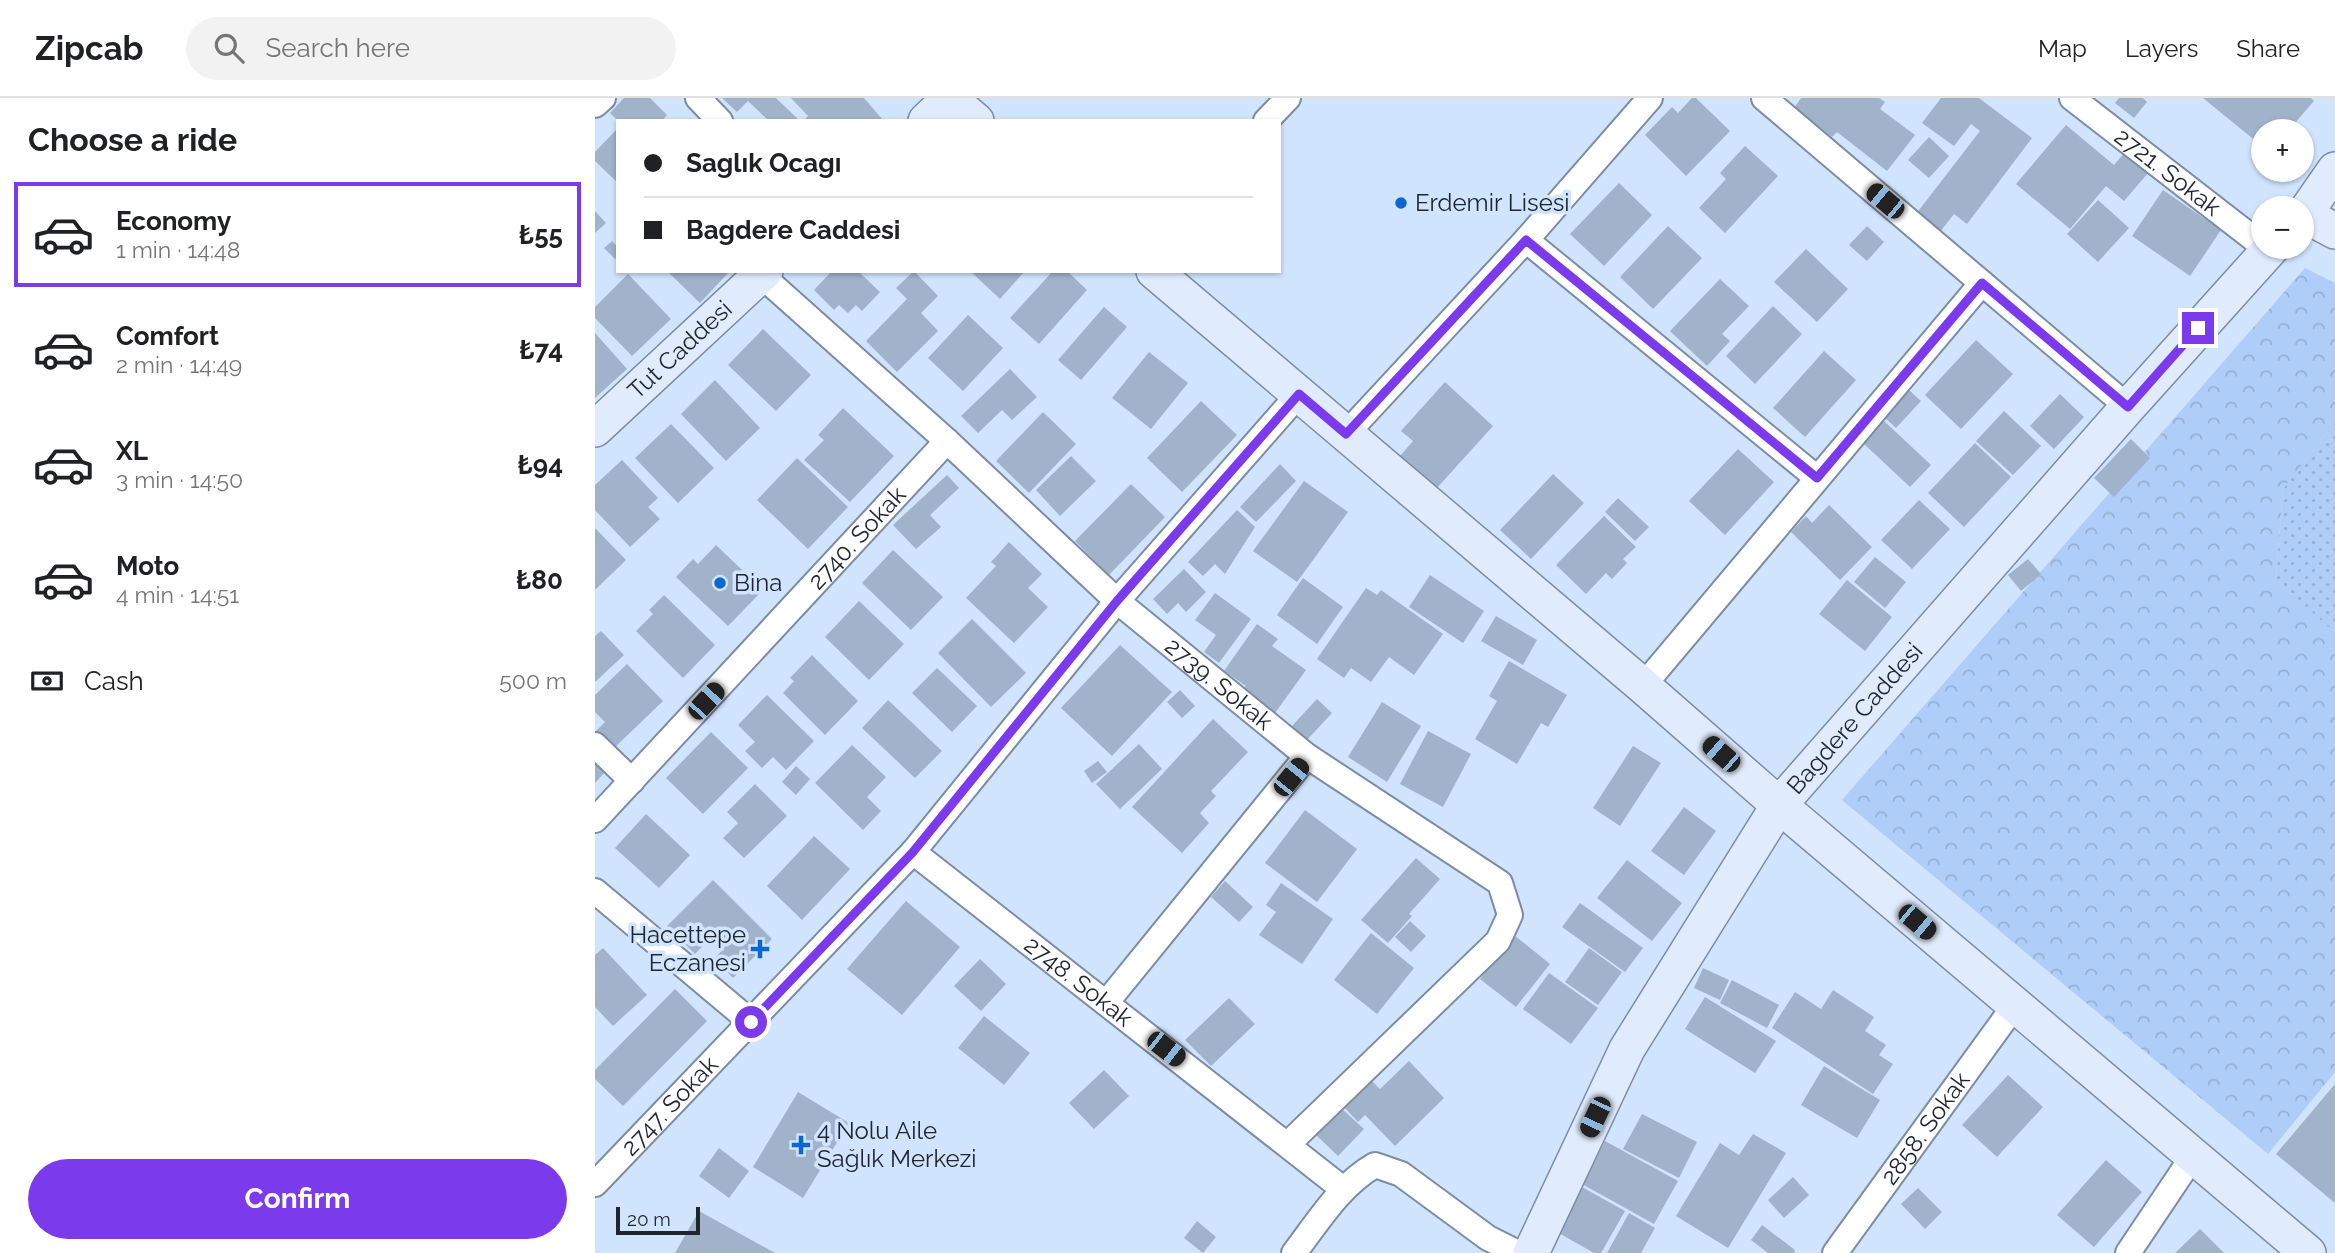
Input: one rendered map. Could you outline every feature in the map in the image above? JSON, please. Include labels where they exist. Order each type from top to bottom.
[{"type":"street","points":[[595,105],[603,98]]},
{"type":"street","points":[[698,98],[718,119]]},
{"type":"street","points":[[928,119],[949,98],[974,119]]},
{"type":"street","points":[[1268,119],[1288,98]]},
{"type":"street","points":[[1346,434],[1526,240],[1650,98]]},
{"type":"street","name":"2721. Sokak","points":[[2073,98],[2251,235]]},
{"type":"street","points":[[1768,99],[2128,407]]},
{"type":"street","points":[[2314,222],[2335,170]]},
{"type":"street","points":[[1526,240],[1817,478]]},
{"type":"street","name":"Bagdere Caddesi","points":[[1531,1253],[1627,1049],[1779,805],[2257,259]]},
{"type":"street","name":"Tut Caddesi","points":[[595,429],[763,273]]},
{"type":"street","name":"2739. Sokak","points":[[763,273],[1117,601],[1307,756],[1500,883],[1510,915],[1498,941],[1288,1144]]},
{"type":"street","points":[[1156,273],[2308,1253]]},
{"type":"street","points":[[1643,686],[1982,283]]},
{"type":"street","name":"2747. Sokak","points":[[595,1184],[913,852],[1117,601],[1299,394]]},
{"type":"street","name":"2740. Sokak","points":[[595,820],[947,441]]},
{"type":"street","points":[[595,745],[632,781]]},
{"type":"street","points":[[1105,1003],[1307,756]]},
{"type":"street","name":"2748. Sokak","points":[[913,852],[1343,1189]]},
{"type":"street","points":[[595,891],[751,1022]]},
{"type":"street","name":"2858. Sokak","points":[[1835,1253],[2015,1005]]},
{"type":"street","points":[[2128,1253],[2193,1156]]},
{"type":"street","points":[[1294,1253],[1343,1189],[1359,1174],[1375,1165],[1401,1174],[1488,1238],[1518,1253]]},
{"type":"green space","points":[[2305,268],[2335,283],[2335,423],[2283,489],[2276,578],[2335,633],[2335,1072],[2268,1154],[1842,800]]},
{"type":"green space","points":[[2335,423],[2335,633],[2276,579],[2283,489]]},
{"type":"building","points":[[624,98],[650,98],[667,115],[664,119],[616,119],[610,113]]},
{"type":"building","points":[[722,98],[776,98],[798,119],[767,119],[748,101],[737,112]]},
{"type":"building","points":[[791,98],[864,98],[882,119],[805,119],[808,116]]},
{"type":"building","points":[[1692,98],[1696,98],[1730,131],[1686,176],[1645,135],[1672,107],[1678,113]]},
{"type":"building","points":[[1801,98],[1879,98],[1885,102],[1880,109],[1915,135],[1887,171],[1837,132],[1832,137],[1794,108]]},
{"type":"building","points":[[1941,98],[1979,98],[2032,138],[1967,224],[1954,214],[1940,232],[1916,214],[1980,131],[1971,124],[1954,146],[1922,123]]},
{"type":"building","points":[[2119,98],[2143,98],[2147,102],[2134,118],[2115,103]]},
{"type":"building","points":[[2203,98],[2311,98],[2314,101],[2298,119],[2251,119],[2251,137]]},
{"type":"building","points":[[2066,125],[2114,165],[2125,152],[2149,172],[2124,201],[2106,186],[2070,229],[2016,184]]},
{"type":"building","points":[[616,130],[616,181],[595,161],[595,152]]},
{"type":"building","points":[[1929,137],[1949,156],[1929,178],[1908,160]]},
{"type":"building","points":[[1745,146],[1778,176],[1725,233],[1699,208],[1726,179],[1720,173]]},
{"type":"building","points":[[1619,183],[1652,215],[1604,266],[1570,234]]},
{"type":"building","points":[[2163,190],[2221,230],[2190,276],[2132,236]]},
{"type":"building","points":[[2098,200],[2129,228],[2098,262],[2067,234]]},
{"type":"building","points":[[595,211],[606,223],[595,233]]},
{"type":"building","points":[[1668,226],[1702,258],[1653,309],[1620,277]]},
{"type":"building","points":[[1867,226],[1884,242],[1867,261],[1849,245]]},
{"type":"building","points":[[612,241],[616,245],[616,258],[615,259],[604,248]]},
{"type":"building","points":[[1806,249],[1848,289],[1817,322],[1774,282]]},
{"type":"building","points":[[669,273],[728,273],[700,303]]},
{"type":"building","points":[[830,273],[860,273],[880,292],[862,311],[856,305],[848,313],[839,305],[834,310],[814,290]]},
{"type":"building","points":[[912,273],[916,273],[938,296],[921,313],[938,331],[897,372],[866,341],[907,299],[896,288]]},
{"type":"building","points":[[972,273],[1023,273],[1000,299]]},
{"type":"building","points":[[1051,273],[1069,273],[1087,290],[1039,344],[1010,318]]},
{"type":"building","points":[[628,274],[671,319],[632,356],[595,318],[595,307]]},
{"type":"building","points":[[1720,279],[1749,306],[1722,334],[1730,341],[1707,366],[1670,331]]},
{"type":"building","points":[[1773,306],[1802,334],[1755,384],[1726,356]]},
{"type":"building","points":[[1104,307],[1127,327],[1081,380],[1058,360]]},
{"type":"building","points":[[968,315],[1003,348],[963,391],[928,358]]},
{"type":"building","points":[[763,329],[811,375],[776,411],[728,365]]},
{"type":"building","points":[[595,333],[627,369],[595,398]]},
{"type":"building","points":[[1976,340],[2013,374],[1961,429],[1925,395]]},
{"type":"building","points":[[1824,351],[1856,380],[1805,437],[1773,408]]},
{"type":"building","points":[[1149,352],[1188,383],[1151,429],[1112,398]]},
{"type":"building","points":[[1010,369],[1037,397],[1012,420],[1002,410],[978,433],[961,416]]},
{"type":"building","points":[[715,380],[760,428],[726,461],[681,414]]},
{"type":"building","points":[[1445,382],[1493,426],[1436,489],[1400,456],[1413,441],[1401,431]]},
{"type":"building","points":[[1909,390],[1921,401],[1896,428],[1884,417]]},
{"type":"building","points":[[2060,394],[2084,417],[2054,449],[2030,426]]},
{"type":"building","points":[[1201,401],[1237,435],[1182,492],[1147,458]]},
{"type":"building","points":[[843,408],[894,456],[850,502],[804,460],[824,440],[818,435]]},
{"type":"building","points":[[2004,411],[2041,446],[2013,475],[1976,441]]},
{"type":"building","points":[[1043,412],[1076,444],[1029,493],[996,461]]},
{"type":"building","points":[[1883,420],[1931,465],[1910,487],[1862,442]]},
{"type":"building","points":[[671,424],[714,468],[678,503],[635,458]]},
{"type":"building","points":[[2131,439],[2150,458],[2114,497],[2094,478]]},
{"type":"building","points":[[1975,443],[2011,477],[1964,527],[1928,493]]},
{"type":"building","points":[[1738,449],[1774,482],[1725,535],[1689,501]]},
{"type":"building","points":[[1071,456],[1096,481],[1060,516],[1036,490]]},
{"type":"building","points":[[797,458],[848,507],[808,549],[757,500]]},
{"type":"building","points":[[622,460],[658,498],[648,507],[660,519],[630,547],[595,510],[595,485]]},
{"type":"building","points":[[1280,464],[1296,481],[1256,522],[1240,507]]},
{"type":"building","points":[[1553,474],[1584,503],[1531,559],[1500,530]]},
{"type":"building","points":[[947,475],[959,488],[930,515],[941,527],[916,549],[893,525]]},
{"type":"building","points":[[1304,481],[1348,512],[1297,582],[1253,551]]},
{"type":"building","points":[[1131,484],[1165,517],[1109,575],[1075,541]]},
{"type":"building","points":[[1618,498],[1649,527],[1635,541],[1605,512]]},
{"type":"building","points":[[1919,500],[1950,529],[1912,569],[1881,540]]},
{"type":"building","points":[[1829,505],[1872,547],[1840,580],[1791,532],[1806,516],[1812,523]]},
{"type":"building","points":[[1237,510],[1255,527],[1225,574],[1215,564],[1203,576],[1188,562]]},
{"type":"building","points":[[1604,516],[1636,547],[1623,559],[1627,563],[1612,579],[1606,573],[1586,594],[1556,565]]},
{"type":"building","points":[[595,528],[626,560],[595,590]]},
{"type":"building","points":[[1009,542],[1042,574],[1028,588],[1048,607],[1014,643],[966,598],[996,566],[991,562]]},
{"type":"building","name":"Bina","points":[[716,545],[763,590],[728,626],[676,577],[693,559],[698,564]]},
{"type":"building","points":[[893,550],[943,597],[911,630],[862,583]]},
{"type":"building","points":[[1875,557],[1906,582],[1885,608],[1854,582]]},
{"type":"building","points":[[2028,559],[2041,574],[2021,591],[2008,575]]},
{"type":"building","points":[[1184,569],[1206,592],[1186,612],[1178,603],[1167,614],[1153,599]]},
{"type":"building","points":[[1430,575],[1484,611],[1463,643],[1409,607]]},
{"type":"building","points":[[1303,578],[1343,607],[1317,644],[1277,615]]},
{"type":"building","points":[[1847,580],[1892,617],[1865,651],[1819,614]]},
{"type":"building","points":[[1366,588],[1377,595],[1381,590],[1443,634],[1414,675],[1389,657],[1371,682],[1351,668],[1344,678],[1317,659]]},
{"type":"building","points":[[1215,593],[1251,619],[1219,663],[1204,652],[1216,635],[1195,620]]},
{"type":"building","name":"Bina","points":[[664,595],[715,645],[683,678],[636,631],[653,614],[649,610]]},
{"type":"building","name":"Bina","points":[[859,601],[904,644],[869,680],[825,637]]},
{"type":"building","points":[[1496,616],[1537,640],[1523,665],[1481,641]]},
{"type":"building","points":[[972,619],[1026,673],[991,707],[938,653]]},
{"type":"building","points":[[1257,624],[1278,639],[1272,646],[1306,670],[1270,720],[1241,693],[1246,686],[1224,671]]},
{"type":"building","points":[[601,631],[624,655],[595,682],[595,636]]},
{"type":"building","points":[[1120,645],[1172,692],[1112,756],[1061,708]]},
{"type":"building","name":"Bina","points":[[812,655],[858,701],[825,735],[783,693],[794,681],[790,678]]},
{"type":"building","points":[[1509,661],[1567,695],[1548,727],[1541,723],[1517,764],[1475,739],[1497,701],[1489,696]]},
{"type":"building","points":[[627,664],[663,701],[609,753],[595,738],[595,732],[605,722],[595,712],[595,695]]},
{"type":"building","points":[[937,668],[977,706],[952,732],[912,693]]},
{"type":"building","points":[[1180,690],[1195,706],[1182,718],[1167,702]]},
{"type":"building","points":[[767,695],[814,741],[786,770],[773,757],[762,768],[745,751],[755,742],[738,725]]},
{"type":"building","points":[[1317,699],[1332,713],[1307,740],[1292,726]]},
{"type":"building","points":[[888,700],[942,751],[915,778],[862,728]]},
{"type":"building","points":[[1382,702],[1421,726],[1387,782],[1348,757]]},
{"type":"building","points":[[1213,719],[1248,752],[1211,791],[1216,796],[1200,813],[1209,823],[1182,853],[1132,807]]},
{"type":"building","points":[[1428,731],[1471,754],[1443,807],[1400,784]]},
{"type":"building","points":[[711,732],[748,768],[703,814],[666,778]]},
{"type":"building","points":[[1139,744],[1162,769],[1120,809],[1096,784]]},
{"type":"building","points":[[852,745],[886,777],[867,797],[881,811],[863,830],[815,783]]},
{"type":"building","points":[[1633,746],[1661,763],[1620,826],[1593,808]]},
{"type":"building","points":[[595,761],[606,771],[595,783]]},
{"type":"building","points":[[1098,761],[1107,772],[1092,783],[1084,771]]},
{"type":"building","points":[[796,766],[810,779],[796,795],[782,782]]},
{"type":"building","points":[[755,784],[787,816],[744,858],[723,838],[738,823],[727,812]]},
{"type":"building","points":[[1684,807],[1716,831],[1684,875],[1651,851]]},
{"type":"building","points":[[1305,810],[1357,849],[1317,902],[1265,863]]},
{"type":"building","points":[[646,814],[690,855],[659,888],[615,848]]},
{"type":"building","points":[[814,836],[850,869],[802,920],[767,886]]},
{"type":"building","points":[[1416,858],[1440,879],[1388,943],[1361,920]]},
{"type":"building","points":[[1627,860],[1682,903],[1652,941],[1597,898]]},
{"type":"building","points":[[713,880],[772,939],[733,978],[714,959],[725,947],[713,935],[695,954],[667,926]]},
{"type":"building","points":[[1225,881],[1253,907],[1239,922],[1211,897]]},
{"type":"building","points":[[1281,883],[1333,919],[1302,964],[1259,935],[1276,912],[1266,905]]},
{"type":"building","points":[[906,901],[960,947],[902,1015],[847,969]]},
{"type":"building","points":[[1580,903],[1643,948],[1625,972],[1562,927]]},
{"type":"building","points":[[1410,921],[1426,936],[1411,952],[1395,937]]},
{"type":"building","points":[[1371,933],[1414,968],[1377,1014],[1334,980]]},
{"type":"building","points":[[1514,935],[1550,964],[1516,1007],[1480,979]]},
{"type":"building","points":[[603,948],[647,995],[613,1026],[595,1007],[595,955]]},
{"type":"building","points":[[1589,948],[1622,972],[1598,1005],[1565,982]]},
{"type":"building","points":[[980,959],[1006,984],[981,1011],[954,986]]},
{"type":"building","points":[[1703,968],[1729,980],[1720,1000],[1694,988]]},
{"type":"building","points":[[1549,973],[1598,1008],[1571,1044],[1523,1009]]},
{"type":"building","points":[[1732,980],[1779,1005],[1767,1028],[1720,1003]]},
{"type":"building","points":[[675,989],[707,1021],[623,1106],[595,1079],[595,1070]]},
{"type":"building","points":[[1833,990],[1874,1017],[1865,1031],[1886,1045],[1879,1055],[1893,1064],[1873,1094],[1772,1028],[1795,992],[1821,1009]]},
{"type":"building","points":[[1705,997],[1776,1041],[1755,1073],[1685,1029]]},
{"type":"building","points":[[1229,998],[1255,1024],[1211,1066],[1185,1040]]},
{"type":"building","points":[[984,1016],[1030,1053],[1004,1085],[958,1048]]},
{"type":"building","points":[[1409,1061],[1444,1098],[1395,1146],[1365,1115],[1358,1122],[1342,1105],[1370,1079],[1380,1089]]},
{"type":"building","points":[[1824,1066],[1880,1100],[1857,1138],[1801,1105]]},
{"type":"building","points":[[1104,1070],[1129,1096],[1094,1129],[1069,1103]]},
{"type":"building","points":[[2008,1075],[2043,1107],[1997,1157],[1962,1125]]},
{"type":"building","points":[[2335,1084],[2335,1203],[2276,1154]]},
{"type":"building","name":"4 Nolu Aile Sağlık Merkezi","points":[[798,1092],[849,1123],[803,1198],[753,1167]]},
{"type":"building","points":[[1340,1107],[1364,1129],[1338,1156],[1315,1134]]},
{"type":"building","points":[[1642,1114],[1697,1142],[1679,1178],[1623,1149]]},
{"type":"building","points":[[1753,1134],[1786,1153],[1728,1248],[1676,1216],[1720,1143],[1739,1155]]},
{"type":"building","points":[[1605,1141],[1678,1181],[1654,1224],[1582,1184]]},
{"type":"building","points":[[719,1148],[749,1171],[729,1198],[699,1176]]},
{"type":"building","points":[[2106,1160],[2142,1192],[2094,1247],[2057,1215]]},
{"type":"building","points":[[1793,1177],[1809,1195],[1784,1218],[1768,1200]]},
{"type":"building","points":[[1582,1187],[1625,1211],[1601,1253],[1594,1253],[1557,1232]]},
{"type":"building","points":[[1918,1188],[1942,1212],[1925,1229],[1901,1204]]},
{"type":"building","points":[[699,1211],[775,1253],[675,1253]]},
{"type":"building","points":[[1629,1213],[1655,1228],[1641,1253],[1607,1253]]},
{"type":"building","points":[[1197,1221],[1216,1237],[1203,1253],[1184,1238]]},
{"type":"building","points":[[1762,1225],[1795,1250],[1794,1253],[1768,1253],[1751,1240]]},
{"type":"building","points":[[2200,1229],[2224,1253],[2175,1253]]},
{"type":"place","name":"Erdemir Lisesi","points":[[1401,203]]},
{"type":"place","name":"Bina","points":[[720,583]]},
{"type":"place","name":"Hacettepe Eczanesi","points":[[760,949]]},
{"type":"place","name":"4 Nolu Aile Sağlık Merkezi","points":[[801,1145]]},
{"type":"route","points":[[751,1022],[913,852],[1117,601],[1299,394],[1346,434],[1526,240],[1817,478],[1982,283],[2128,407],[2198,328]]}]
